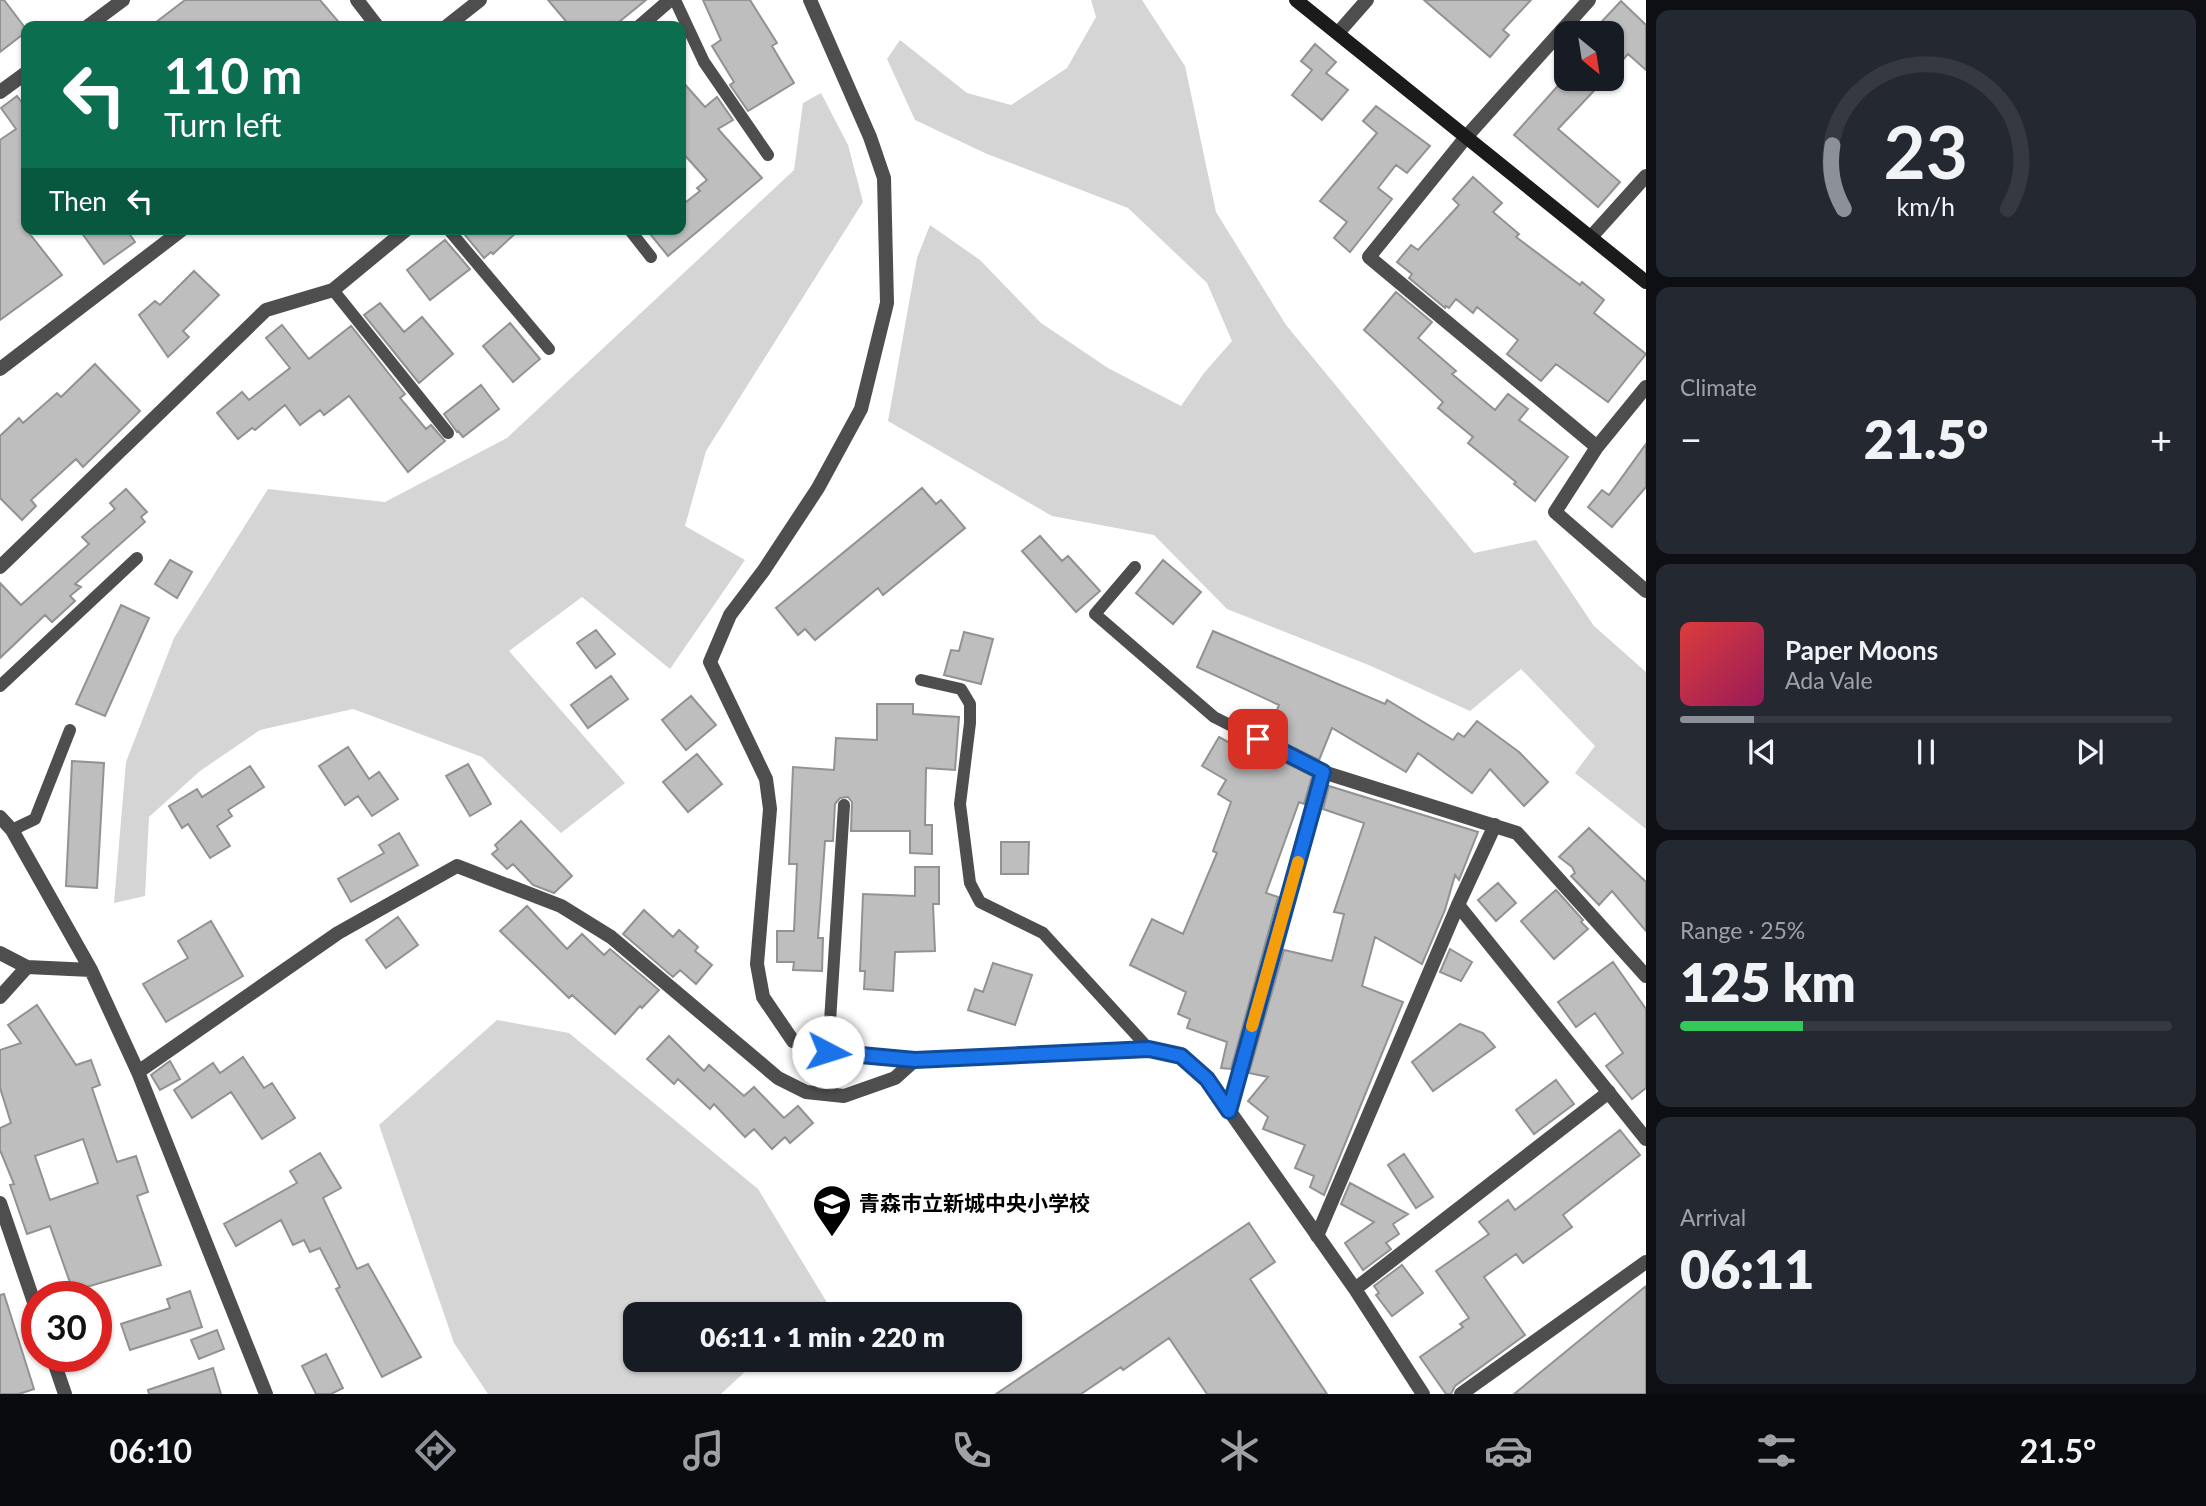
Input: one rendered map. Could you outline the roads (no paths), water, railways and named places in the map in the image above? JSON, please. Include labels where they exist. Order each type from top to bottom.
[{"type":"street","points":[[95,21],[123,0]]},
{"type":"street","points":[[357,0],[373,21]]},
{"type":"street","points":[[453,21],[480,0]]},
{"type":"street","points":[[646,21],[672,0]]},
{"type":"street","points":[[810,0],[870,136],[884,178],[887,303],[861,409],[818,488],[764,570],[730,615],[710,662],[766,779],[770,809],[757,964],[763,998],[793,1041],[828,1052],[915,1060],[1149,1049],[1181,1056],[1207,1079],[1355,1289],[1423,1394]]},
{"type":"street","points":[[1296,0],[1646,282]]},
{"type":"street","points":[[1338,33],[1367,0]]},
{"type":"street","points":[[1589,0],[1467,136],[1369,257],[1597,447]]},
{"type":"street","points":[[0,92],[21,77]]},
{"type":"street","points":[[1591,237],[1646,176]]},
{"type":"street","points":[[0,369],[175,235]]},
{"type":"street","points":[[0,567],[266,310],[333,290],[400,235]]},
{"type":"street","points":[[1646,387],[1597,447],[1555,512],[1646,591]]},
{"type":"street","points":[[1229,1111],[1323,772],[1517,833],[1646,976]]},
{"type":"street","points":[[0,817],[12,830],[91,970],[138,1072],[265,1394]]},
{"type":"street","points":[[1317,1236],[1458,905],[1495,825]]},
{"type":"street","points":[[138,1072],[338,933],[457,866],[562,906],[611,937],[778,1078],[806,1092],[844,1096],[895,1078],[915,1060]]},
{"type":"street","points":[[1458,905],[1646,1139]]},
{"type":"street","points":[[0,953],[27,967],[91,970]]},
{"type":"street","points":[[0,997],[27,967]]},
{"type":"street","points":[[1355,1289],[1609,1093]]},
{"type":"street","points":[[0,1203],[27,1281]]},
{"type":"street","points":[[1461,1394],[1646,1262]]},
{"type":"street","points":[[57,1372],[65,1394]]},
{"type":"lane","points":[[672,0],[683,21]]},
{"type":"lane","points":[[686,27],[704,62],[768,155]]},
{"type":"lane","points":[[453,235],[549,349]]},
{"type":"lane","points":[[634,235],[651,257]]},
{"type":"lane","points":[[333,290],[448,433]]},
{"type":"lane","points":[[0,686],[137,558]]},
{"type":"lane","points":[[1135,567],[1095,614],[1214,717],[1323,772]]},
{"type":"lane","points":[[921,680],[961,689],[970,704],[960,804],[970,883],[980,902],[1043,933],[1149,1049]]},
{"type":"lane","points":[[12,830],[34,819],[70,730]]},
{"type":"lane","points":[[828,1052],[844,805]]},
{"type":"place","name":"青森市立新城中央小学校","points":[[832,1238]]}]
